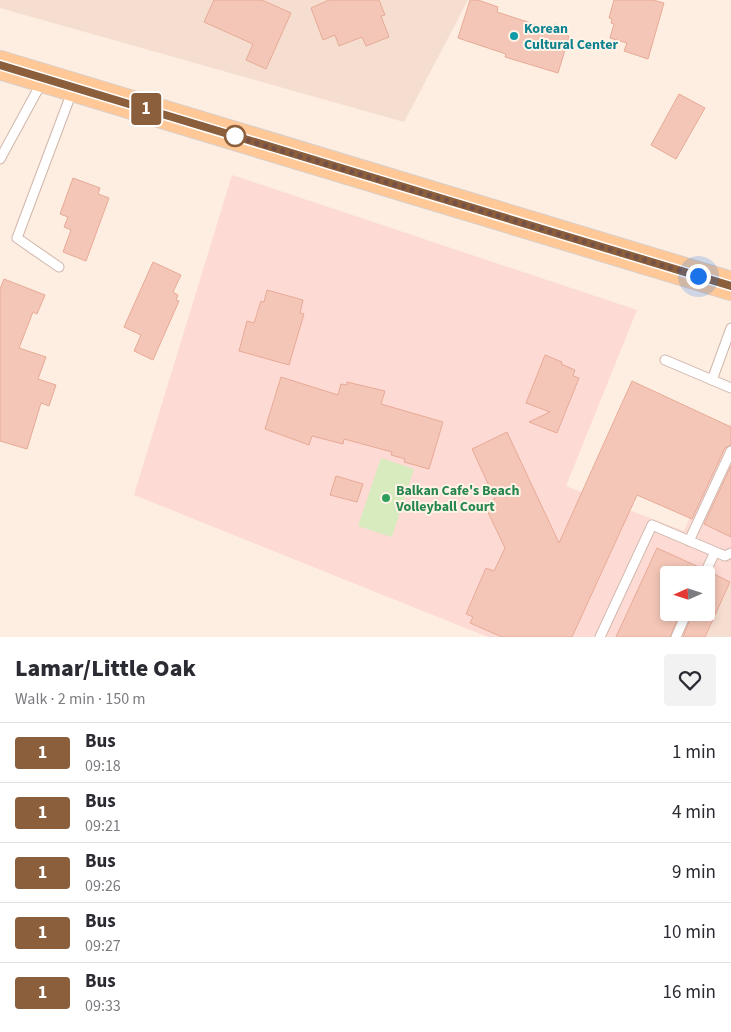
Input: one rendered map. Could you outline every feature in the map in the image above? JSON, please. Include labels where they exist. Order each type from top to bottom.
[{"type":"main road","points":[[0,65],[731,286]]},
{"type":"lane","points":[[0,159],[44,78]]},
{"type":"lane","points":[[59,267],[18,238],[74,87]]},
{"type":"lane","points":[[712,380],[731,328]]},
{"type":"lane","points":[[666,360],[731,388]]},
{"type":"lane","points":[[688,541],[731,451]]},
{"type":"lane","points":[[600,637],[652,525],[725,556],[731,553]]},
{"type":"lane","points":[[708,566],[714,552]]},
{"type":"lane","points":[[676,637],[683,621]]},
{"type":"shaded area","points":[[0,0],[468,0],[404,122],[0,8]]},
{"type":"shaded area","points":[[232,175],[637,310],[566,486],[684,531],[731,422],[731,581],[715,617],[715,566],[660,566],[660,621],[713,621],[706,637],[488,637],[134,495]]},
{"type":"shaded area","points":[[731,581],[731,637],[706,637],[713,621],[715,621],[715,617]]},
{"type":"green space","name":"Balkan Cafe's Beach Volleyball Court","points":[[381,458],[414,469],[392,537],[358,526]]},
{"type":"building","points":[[214,0],[262,0],[291,13],[266,69],[246,60],[253,44],[204,22]]},
{"type":"building","points":[[329,0],[379,0],[385,15],[381,16],[389,37],[366,46],[362,37],[339,46],[335,35],[323,40],[311,8]]},
{"type":"building","name":"Korean Cultural Center","points":[[470,0],[478,0],[498,7],[497,12],[549,29],[555,24],[563,27],[569,37],[558,73],[505,57],[506,54],[458,38]]},
{"type":"building","points":[[614,0],[653,0],[664,3],[648,59],[624,51],[627,43],[610,38],[614,24],[611,23],[612,19],[609,18]]},
{"type":"building","points":[[679,94],[705,108],[676,159],[651,145]]},
{"type":"building","points":[[73,178],[100,188],[98,194],[109,198],[86,261],[63,252],[71,230],[64,227],[68,217],[60,214]]},
{"type":"building","points":[[153,262],[181,275],[173,292],[178,295],[176,300],[179,301],[153,360],[134,351],[141,335],[124,327]]},
{"type":"building","points":[[4,279],[45,295],[37,314],[33,312],[19,348],[46,357],[38,379],[56,385],[49,406],[41,403],[27,449],[0,441],[0,289]]},
{"type":"building","points":[[267,290],[303,300],[300,313],[304,314],[289,365],[239,351],[247,321],[254,323],[261,301],[264,302]]},
{"type":"building","points":[[545,355],[575,370],[573,376],[579,378],[557,433],[529,422],[550,412],[526,403]]},
{"type":"building","points":[[281,377],[338,395],[341,384],[347,385],[347,382],[385,391],[381,404],[443,422],[429,469],[404,462],[405,459],[391,455],[392,452],[344,439],[343,444],[312,436],[309,445],[265,429]]},
{"type":"building","points":[[632,381],[731,427],[731,445],[725,448],[692,519],[637,495],[572,637],[502,637],[470,623],[473,617],[466,614],[486,568],[494,571],[505,548],[484,504],[495,499],[472,449],[507,432],[559,543]]},
{"type":"building","points":[[731,466],[731,537],[704,524]]},
{"type":"building","points":[[336,476],[363,484],[357,502],[330,495]]},
{"type":"building","points":[[657,548],[697,566],[660,566],[660,621],[676,621],[670,637],[616,637]]},
{"type":"building","points":[[715,574],[730,582],[715,615]]},
{"type":"building","points":[[689,621],[712,621],[705,637],[683,637]]},
{"type":"bus line","name":"1","points":[[0,65],[731,286]]},
{"type":"place","name":"Korean Cultural Center","points":[[514,36]]},
{"type":"place","name":"Balkan Cafe's Beach Volleyball Court","points":[[386,498]]},
{"type":"route","points":[[235,136],[233,136],[698,276]]}]
